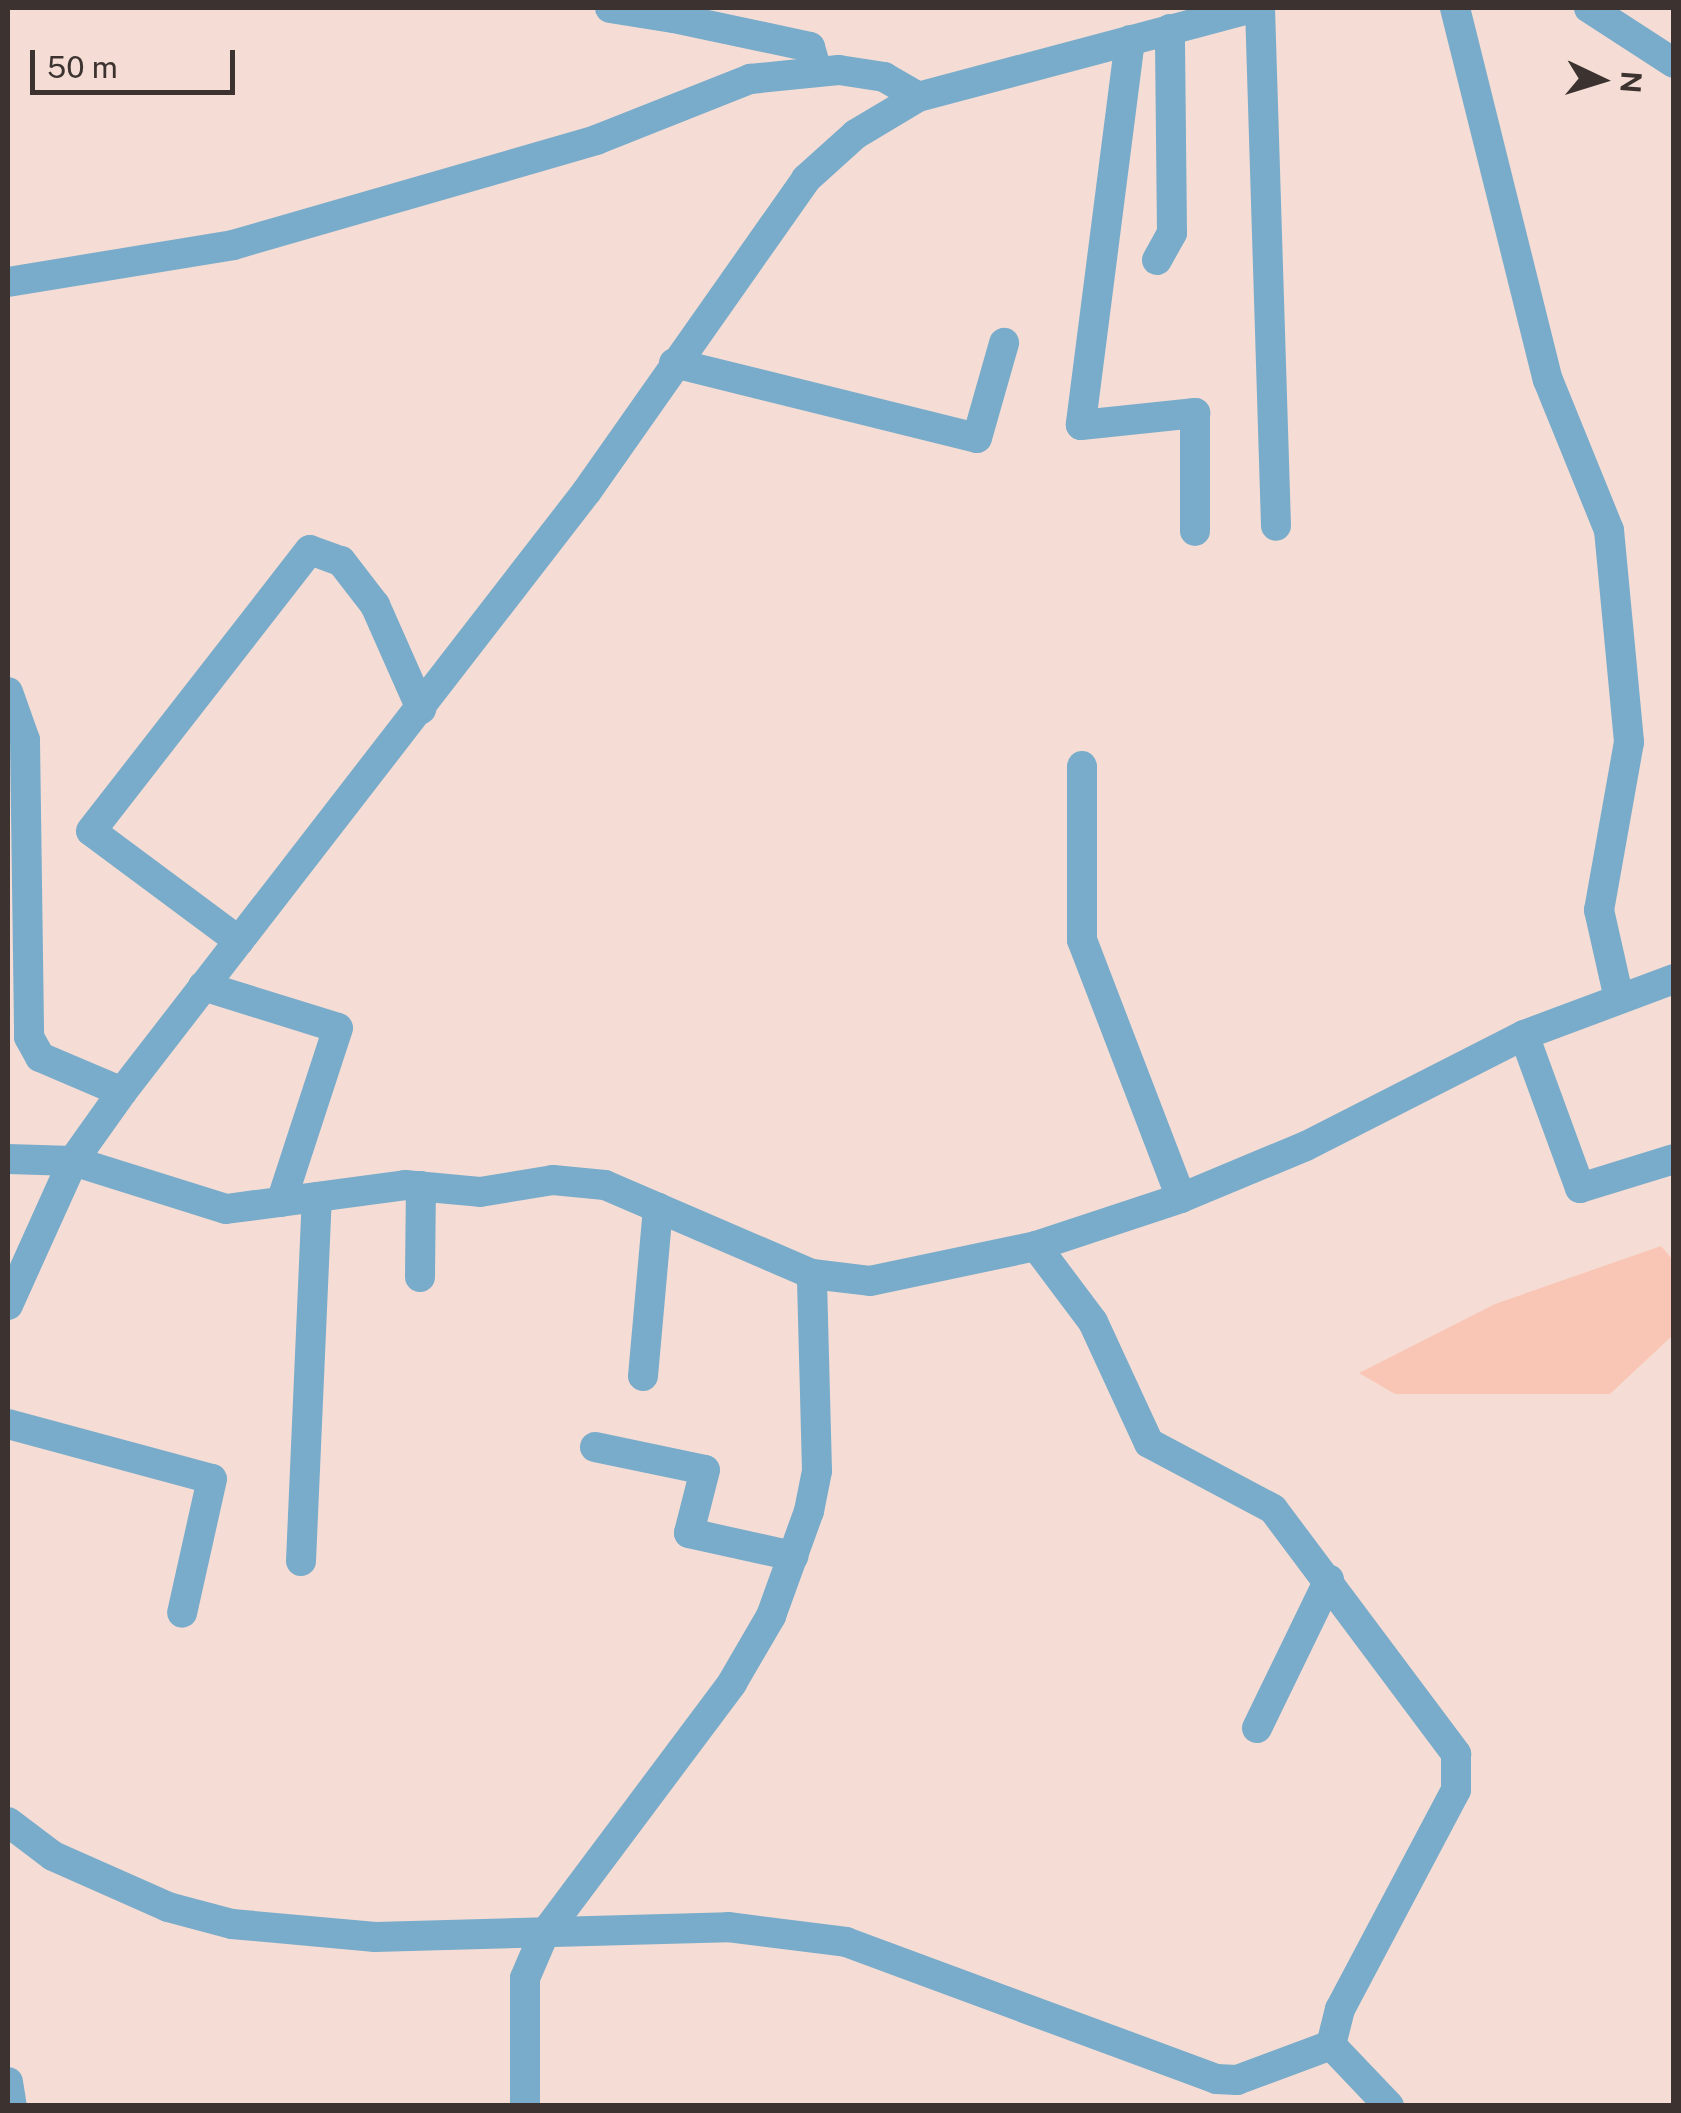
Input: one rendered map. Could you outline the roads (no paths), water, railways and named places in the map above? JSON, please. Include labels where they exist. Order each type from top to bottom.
[{"type":"street","points":[[610,8],[758,20],[810,47],[817,72]]},
{"type":"street","points":[[8,1305],[73,1161],[122,1092],[421,709],[806,179],[856,134],[918,96],[1256,8],[1276,526]]},
{"type":"street","points":[[1455,8],[1548,380],[1609,530],[1629,742],[1599,910],[1619,999]]},
{"type":"street","points":[[1589,8],[1674,62]]},
{"type":"street","points":[[1157,260],[1172,233],[1170,30]]},
{"type":"street","points":[[1130,40],[1081,425],[1195,413],[1196,532]]},
{"type":"street","points":[[8,282],[233,245],[596,140],[750,80],[817,72],[884,77],[918,96]]},
{"type":"street","points":[[674,363],[977,438],[1004,343]]},
{"type":"street","points":[[239,941],[92,831],[310,550],[342,562],[376,605],[421,709]]},
{"type":"street","points":[[8,692],[25,740],[29,1037],[40,1057],[122,1092]]},
{"type":"street","points":[[1082,766],[1082,940],[1181,1198]]},
{"type":"street","points":[[8,1158],[73,1161],[226,1209],[420,1186],[480,1192],[570,1182],[605,1185],[812,1274],[870,1282],[1036,1246],[1181,1198],[1306,1146],[1524,1035],[1674,979]]},
{"type":"street","points":[[203,986],[338,1028],[281,1202]]},
{"type":"street","points":[[1524,1035],[1580,1188],[1674,1159]]},
{"type":"street","points":[[420,1186],[420,1277]]},
{"type":"street","points":[[301,1561],[317,1197]]},
{"type":"street","points":[[643,1376],[658,1208]]},
{"type":"street","points":[[1036,1246],[1093,1322],[1150,1443],[1273,1508],[1456,1754],[1456,1790],[1340,2008],[1331,2046]]},
{"type":"street","points":[[525,2106],[525,1978],[543,1936],[732,1683],[770,1616],[792,1556],[817,1470],[812,1274]]},
{"type":"street","points":[[8,1424],[212,1478],[182,1613]]},
{"type":"street","points":[[595,1447],[704,1470],[689,1533],[792,1556]]},
{"type":"street","points":[[1258,1728],[1329,1580]]},
{"type":"street","points":[[8,1822],[53,1856],[168,1908],[232,1924],[375,1937],[543,1936],[728,1927],[846,1942],[1216,2079],[1237,2080],[1331,2046]]},
{"type":"street","points":[[1331,2046],[1389,2106]]},
{"type":"street","points":[[8,2082],[12,2106]]}]
